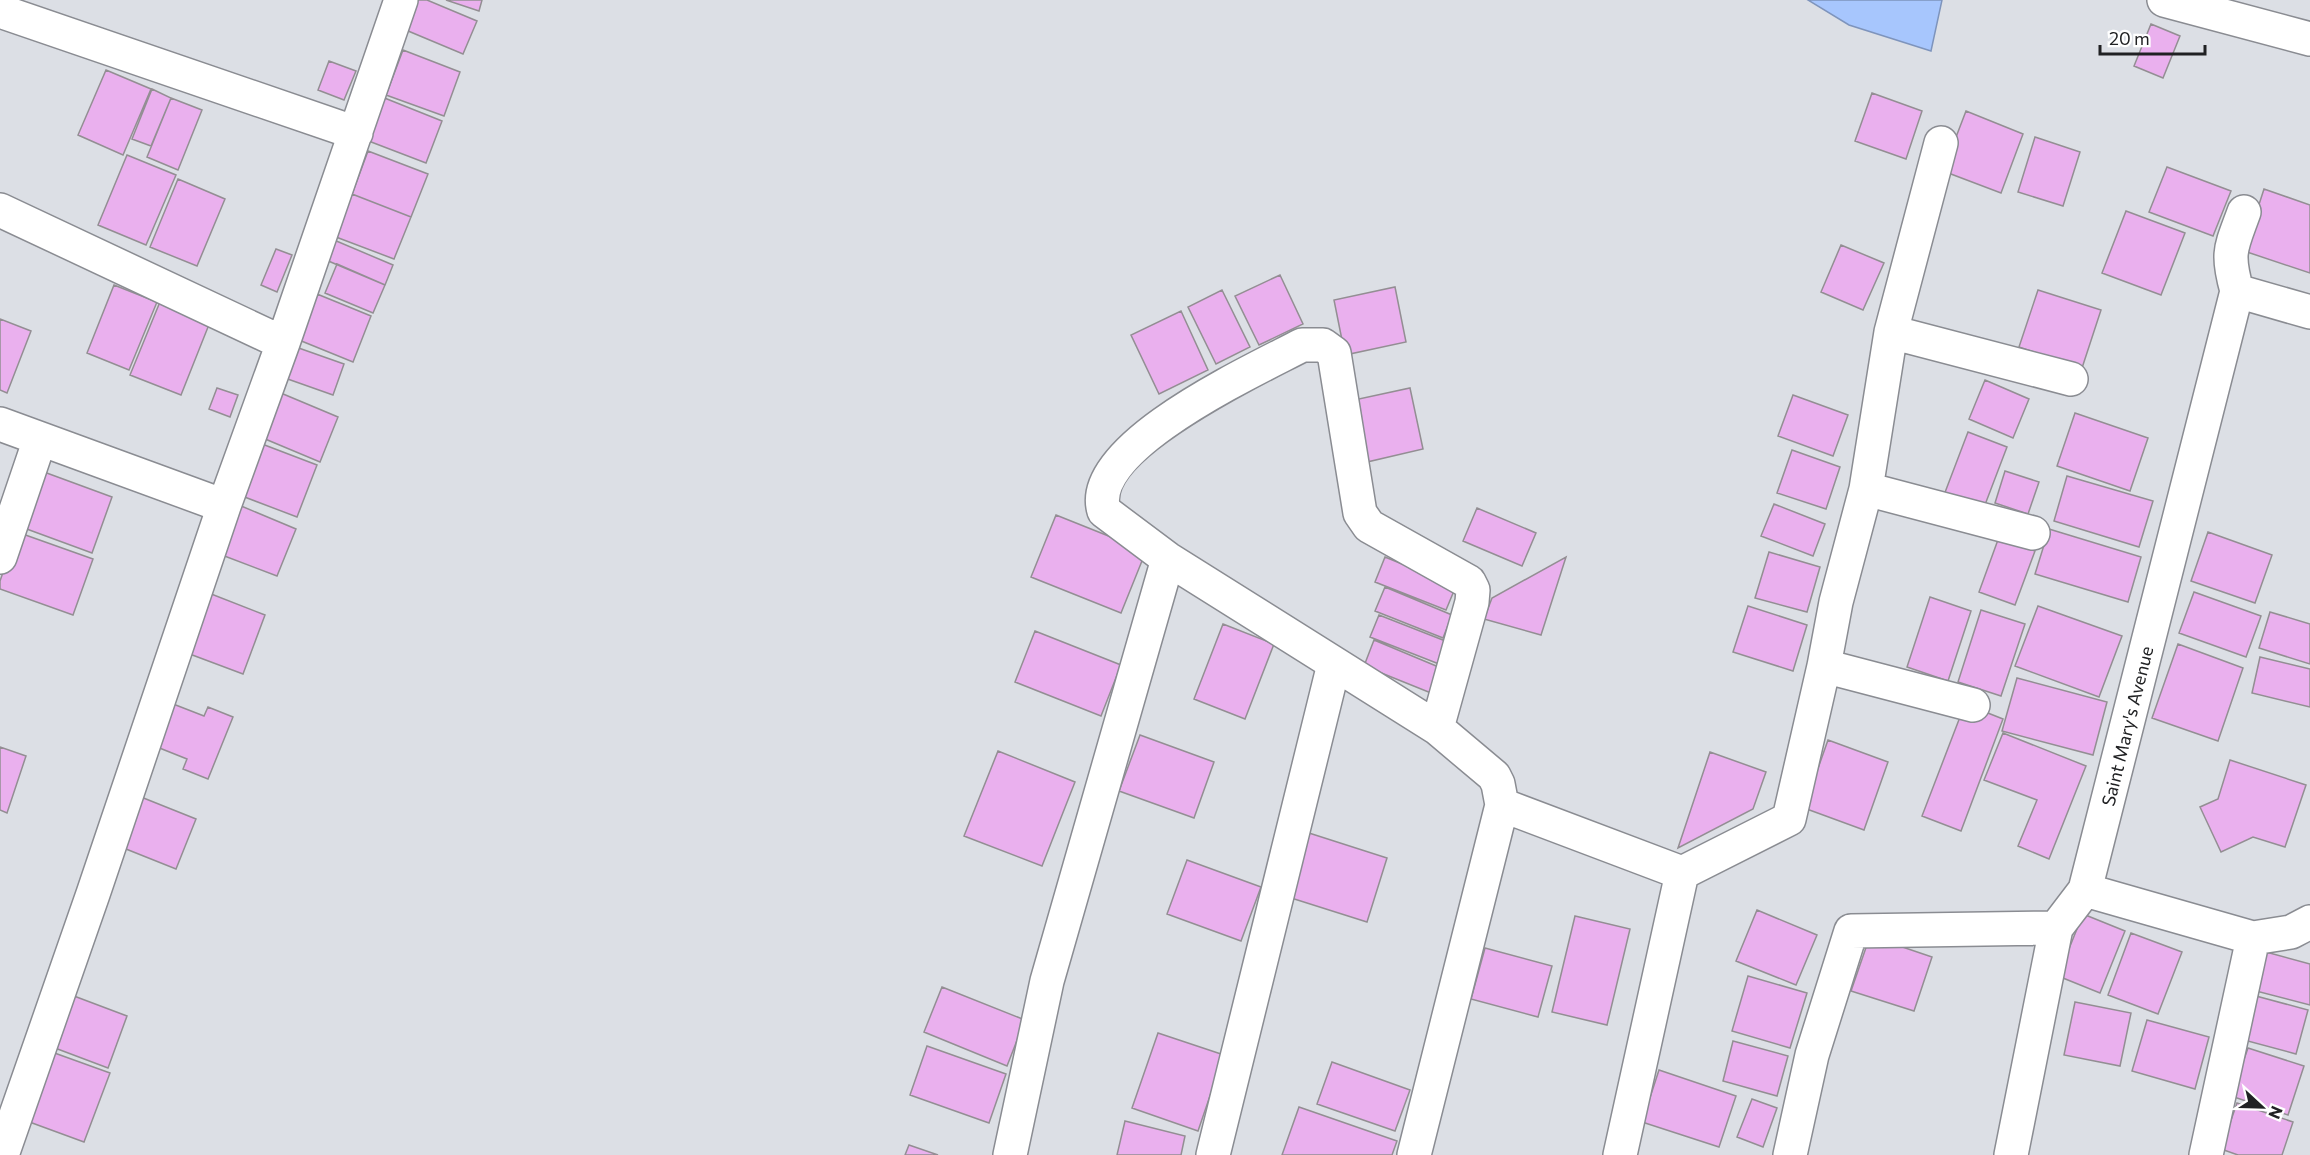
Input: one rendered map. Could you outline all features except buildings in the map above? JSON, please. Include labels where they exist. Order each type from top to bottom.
[{"type":"street","points":[[2,1155],[224,506],[283,344],[401,0]]},
{"type":"street","points":[[2164,0],[2310,39]]},
{"type":"street","points":[[0,10],[356,132]]},
{"type":"street","points":[[1502,805],[1682,873],[1789,819],[1824,666],[1836,602],[1866,489],[1891,332],[1941,143]]},
{"type":"street","points":[[0,210],[283,344]]},
{"type":"street","points":[[2244,212],[2230,250],[2230,266],[2237,291],[2310,312]]},
{"type":"street","name":"Saint Mary's Avenue","points":[[2011,1155],[2055,927],[2085,890],[2237,291]]},
{"type":"street","points":[[1891,332],[2071,379]]},
{"type":"street","points":[[1414,1155],[1502,805],[1498,784],[1494,776],[1437,728],[1168,559],[1104,511],[1102,495],[1109,476],[1138,441],[1182,410],[1302,345],[1323,345],[1334,353],[1360,513],[1364,520],[1369,526],[1469,582],[1473,590],[1472,602],[1437,728]]},
{"type":"street","points":[[0,424],[224,506]]},
{"type":"street","points":[[0,557],[40,439]]},
{"type":"street","points":[[1866,489],[2033,533]]},
{"type":"street","points":[[1010,1155],[1047,981],[1168,559]]},
{"type":"street","points":[[1213,1155],[1334,664]]},
{"type":"street","points":[[1824,666],[1973,705]]},
{"type":"street","points":[[1620,1155],[1682,873]]},
{"type":"street","points":[[2085,890],[2253,938],[2291,932],[2310,922]]},
{"type":"street","points":[[1790,1155],[1812,1055],[1851,931],[2055,927]]},
{"type":"street","points":[[2206,1155],[2253,938]]},
{"type":"water","points":[[1808,0],[1942,0],[1931,51],[1849,25]]}]
